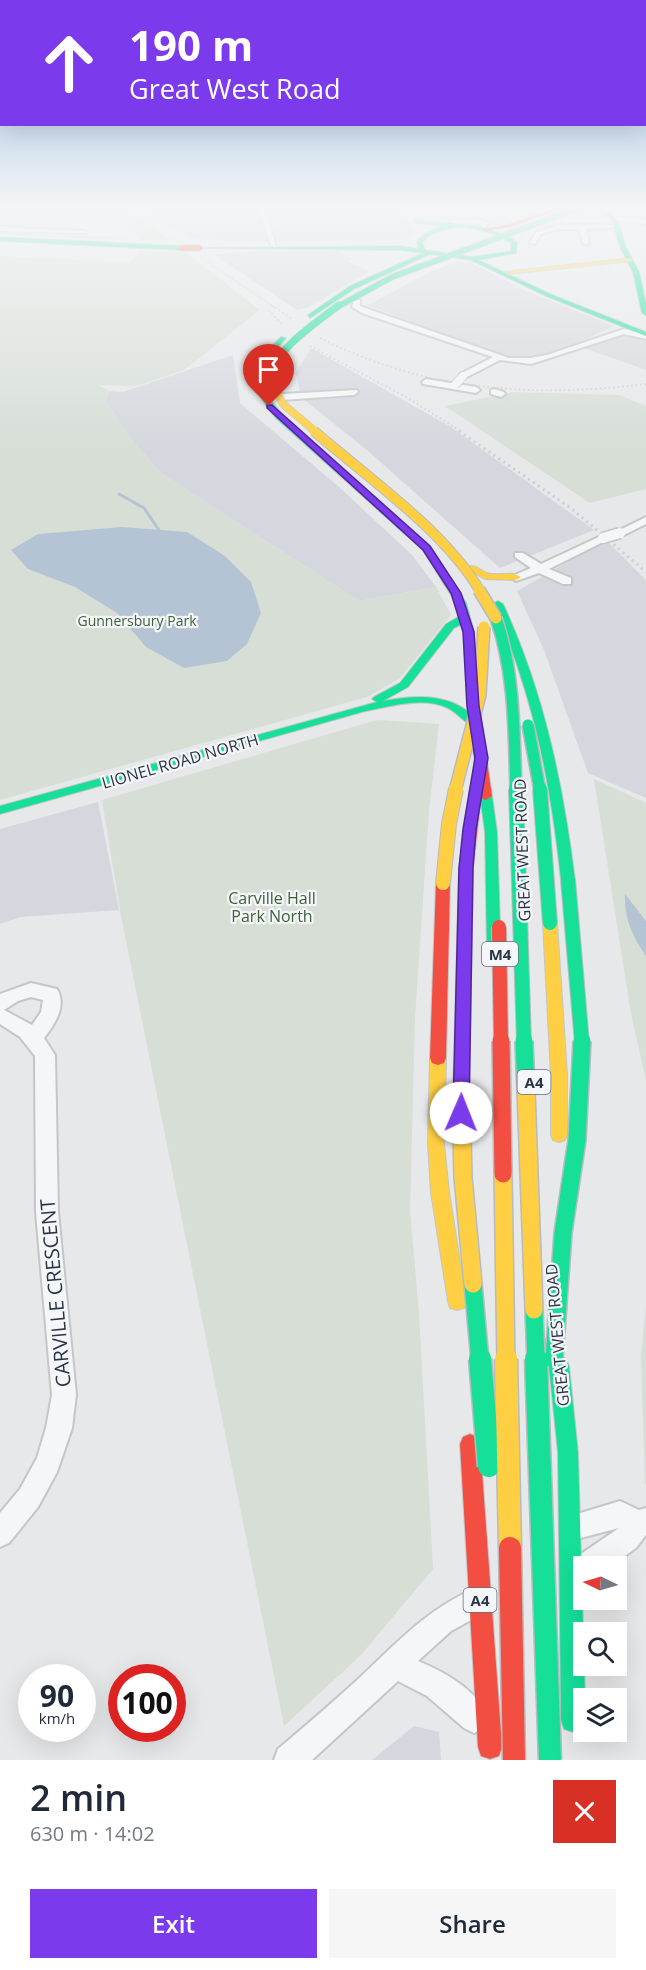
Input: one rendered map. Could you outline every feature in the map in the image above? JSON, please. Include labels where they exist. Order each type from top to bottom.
[{"type":"main road","name":"GREAT WEST ROAD","points":[[346,288],[310,316],[288,343],[276,370],[276,386],[282,397],[434,530],[472,568],[500,608],[509,626],[518,755],[529,1020],[544,1194]]},
{"type":"main road","points":[[359,288],[322,310],[270,353],[261,369],[261,387],[272,406],[431,547],[468,592],[484,627],[492,666],[494,698]]},
{"type":"main road","name":"M4","points":[[370,288],[331,311],[288,346],[271,370],[272,387],[283,404],[430,531],[458,559],[492,608],[514,666],[539,781],[550,923],[559,1075],[559,1357]]},
{"type":"main road","name":"GREAT WEST ROAD","points":[[389,288],[361,306],[338,312],[288,343],[267,352],[258,369],[257,388],[279,416],[426,548],[448,578],[461,603],[470,642],[475,724],[482,758],[493,862],[495,1130],[489,1222]]},
{"type":"main road","points":[[533,288],[614,328],[646,335]]},
{"type":"main road","points":[[542,288],[570,301],[646,328]]},
{"type":"main road","points":[[638,288],[645,313]]},
{"type":"main road","points":[[472,568],[485,576],[516,577]]},
{"type":"main road","points":[[500,608],[501,596],[516,577]]},
{"type":"main road","name":"LIONEL ROAD NORTH","points":[[360,709],[404,685],[450,626],[464,618]]},
{"type":"main road","name":"M4","points":[[509,626],[529,676],[558,783],[583,1055],[555,1341],[544,1573]]},
{"type":"main road","points":[[459,1319],[440,1192],[436,1144],[441,947],[448,826],[480,707],[486,656],[484,627]]},
{"type":"main road","name":"M4","points":[[505,644],[512,687],[550,1760]]},
{"type":"main road","points":[[404,685],[403,694],[415,699]]},
{"type":"main road","name":"LIONEL ROAD NORTH","points":[[0,810],[360,709],[415,699],[437,700],[459,708],[468,714],[475,724]]},
{"type":"main road","name":"M4","points":[[482,758],[467,848],[463,1006],[463,1178],[490,1482]]},
{"type":"main road","name":"M4","points":[[496,768],[514,1760]]},
{"type":"main road","name":"GREAT WEST ROAD","points":[[548,1241],[568,1453],[568,1528],[576,1556]]},
{"type":"main road","name":"A4","points":[[484,1255],[472,1353],[470,1429],[488,1593],[490,1749]]},
{"type":"main road","points":[[488,1593],[507,1760]]},
{"type":"main road","name":"GREAT WEST ROAD","points":[[575,1688],[579,1610]]},
{"type":"street","points":[[361,306],[498,358],[523,361],[540,359],[614,328]]},
{"type":"street","points":[[455,386],[463,376],[498,358]]},
{"type":"street","points":[[426,382],[476,390]]},
{"type":"street","points":[[282,397],[354,392]]},
{"type":"street","points":[[516,577],[542,570],[603,538],[620,533],[646,520]]},
{"type":"street","points":[[519,555],[542,570],[567,581]]},
{"type":"street","points":[[0,1004],[22,992],[34,989],[51,994],[53,1002],[46,1023],[34,1037],[19,1024],[0,1016]]},
{"type":"street","name":"CARVILLE CRESCENT","points":[[0,1534],[29,1497],[48,1463],[59,1428],[64,1395],[47,1212],[45,1055],[34,1037]]},
{"type":"street","points":[[289,1760],[441,1621],[488,1593],[501,1563],[547,1534],[620,1514],[642,1522],[627,1539],[603,1556]]},
{"type":"street","points":[[488,1593],[508,1612],[573,1575]]},
{"type":"street","points":[[393,1665],[416,1673],[454,1697],[490,1749]]},
{"type":"shaded area","points":[[264,288],[341,288],[307,308],[297,310]]},
{"type":"shaded area","points":[[400,288],[520,288],[614,326],[578,343],[535,358],[504,358],[368,305]]},
{"type":"shaded area","points":[[626,334],[646,338],[646,370],[584,348]]},
{"type":"shaded area","points":[[311,348],[451,427],[594,530],[500,568],[368,451],[301,397],[296,373]]},
{"type":"shaded area","points":[[233,355],[240,403],[339,487],[412,555],[436,587],[359,601],[161,473],[131,439],[106,401],[109,391],[123,392]]},
{"type":"shaded area","points":[[606,540],[646,580],[646,798],[588,773],[544,650],[517,591]]},
{"type":"shaded area","points":[[98,802],[119,910],[20,917],[0,924],[0,829]]},
{"type":"shaded area","points":[[414,1726],[439,1732],[441,1760],[372,1760]]},
{"type":"green space","name":"Gunnersbury Park","points":[[0,288],[232,288],[260,310],[184,370],[137,386],[98,385],[109,391],[106,401],[131,439],[161,473],[359,601],[436,587],[451,615],[400,678],[367,697],[0,800]]},
{"type":"green space","points":[[514,392],[619,395],[646,406],[646,489],[590,503],[445,406]]},
{"type":"green space","name":"Carville Hall Park North","points":[[377,720],[439,724],[429,811],[415,1017],[410,1210],[419,1314],[433,1569],[360,1656],[284,1726],[121,916],[102,800]]},
{"type":"green space","points":[[594,779],[646,803],[646,1080],[631,1014]]},
{"type":"green space","points":[[646,1305],[646,1484],[645,1484],[641,1356]]},
{"type":"water","points":[[122,527],[187,532],[225,556],[251,582],[261,613],[247,644],[227,661],[184,668],[146,647],[117,613],[75,587],[28,569],[11,550],[38,534]]},
{"type":"water","points":[[625,894],[646,921],[646,956],[630,927]]},
{"type":"waterway","points":[[119,494],[144,508],[159,530]]},
{"type":"railway","points":[[246,288],[274,307]]},
{"type":"railway","points":[[274,307],[292,319]]},
{"type":"railway","points":[[268,310],[284,326]]},
{"type":"railway","points":[[320,338],[359,356],[399,370],[439,380],[479,386],[520,390],[561,390],[646,384]]},
{"type":"railway","points":[[310,346],[406,397],[462,432]]},
{"type":"railway","points":[[459,431],[572,509],[646,572]]},
{"type":"traffic: fast","points":[[310,316],[323,305],[352,288]]},
{"type":"traffic: fast","points":[[273,386],[270,378],[275,361],[288,346],[339,305],[371,288]]},
{"type":"traffic: fast","points":[[534,288],[646,334]]},
{"type":"traffic: fast","points":[[640,288],[645,313]]},
{"type":"traffic: fast","points":[[283,338],[265,358],[258,376],[259,385],[269,405],[427,548],[461,603],[469,632]]},
{"type":"traffic: fast","points":[[498,604],[526,670],[546,739],[559,809],[568,880]]},
{"type":"traffic: fast","points":[[378,699],[404,685],[450,626],[464,618]]},
{"type":"traffic: fast","points":[[496,618],[505,644],[512,687],[526,1090]]},
{"type":"traffic: fast","points":[[0,810],[360,709],[406,700],[436,701],[450,705],[463,712],[475,724]]},
{"type":"traffic: fast","points":[[528,725],[543,807],[550,923]]},
{"type":"traffic: fast","points":[[486,796],[491,832],[494,954]]},
{"type":"traffic: fast","points":[[554,1360],[563,1233],[577,1140],[583,1055],[568,880]]},
{"type":"traffic: fast","points":[[473,1284],[489,1466]]},
{"type":"traffic: fast","points":[[534,1310],[550,1760]]},
{"type":"traffic: fast","points":[[559,1366],[568,1453],[573,1720]]},
{"type":"traffic: slow","points":[[273,386],[283,404],[430,531],[470,574],[496,618]]},
{"type":"traffic: slow","points":[[472,568],[485,576],[516,577]]},
{"type":"traffic: slow","points":[[443,883],[452,804],[480,695],[485,651],[484,627]]},
{"type":"traffic: slow","points":[[550,923],[559,1075],[559,1135]]},
{"type":"traffic: slow","points":[[438,1058],[436,1144],[440,1192],[457,1301]]},
{"type":"traffic: slow","points":[[526,1090],[534,1310]]},
{"type":"traffic: slow","points":[[461,1095],[463,1177],[473,1284]]},
{"type":"traffic: slow","points":[[503,1174],[510,1548]]},
{"type":"traffic: jam","points":[[469,632],[473,706],[486,796]]},
{"type":"traffic: jam","points":[[461,1095],[466,868],[476,788]]},
{"type":"traffic: jam","points":[[438,1058],[443,883]]},
{"type":"traffic: jam","points":[[499,927],[503,1174]]},
{"type":"traffic: jam","points":[[470,1444],[490,1747]]},
{"type":"traffic: jam","points":[[510,1548],[514,1760]]},
{"type":"route","points":[[269,406],[426,548],[438,562],[456,593],[469,632],[473,706],[482,758],[472,806],[466,868],[461,1113]]}]
